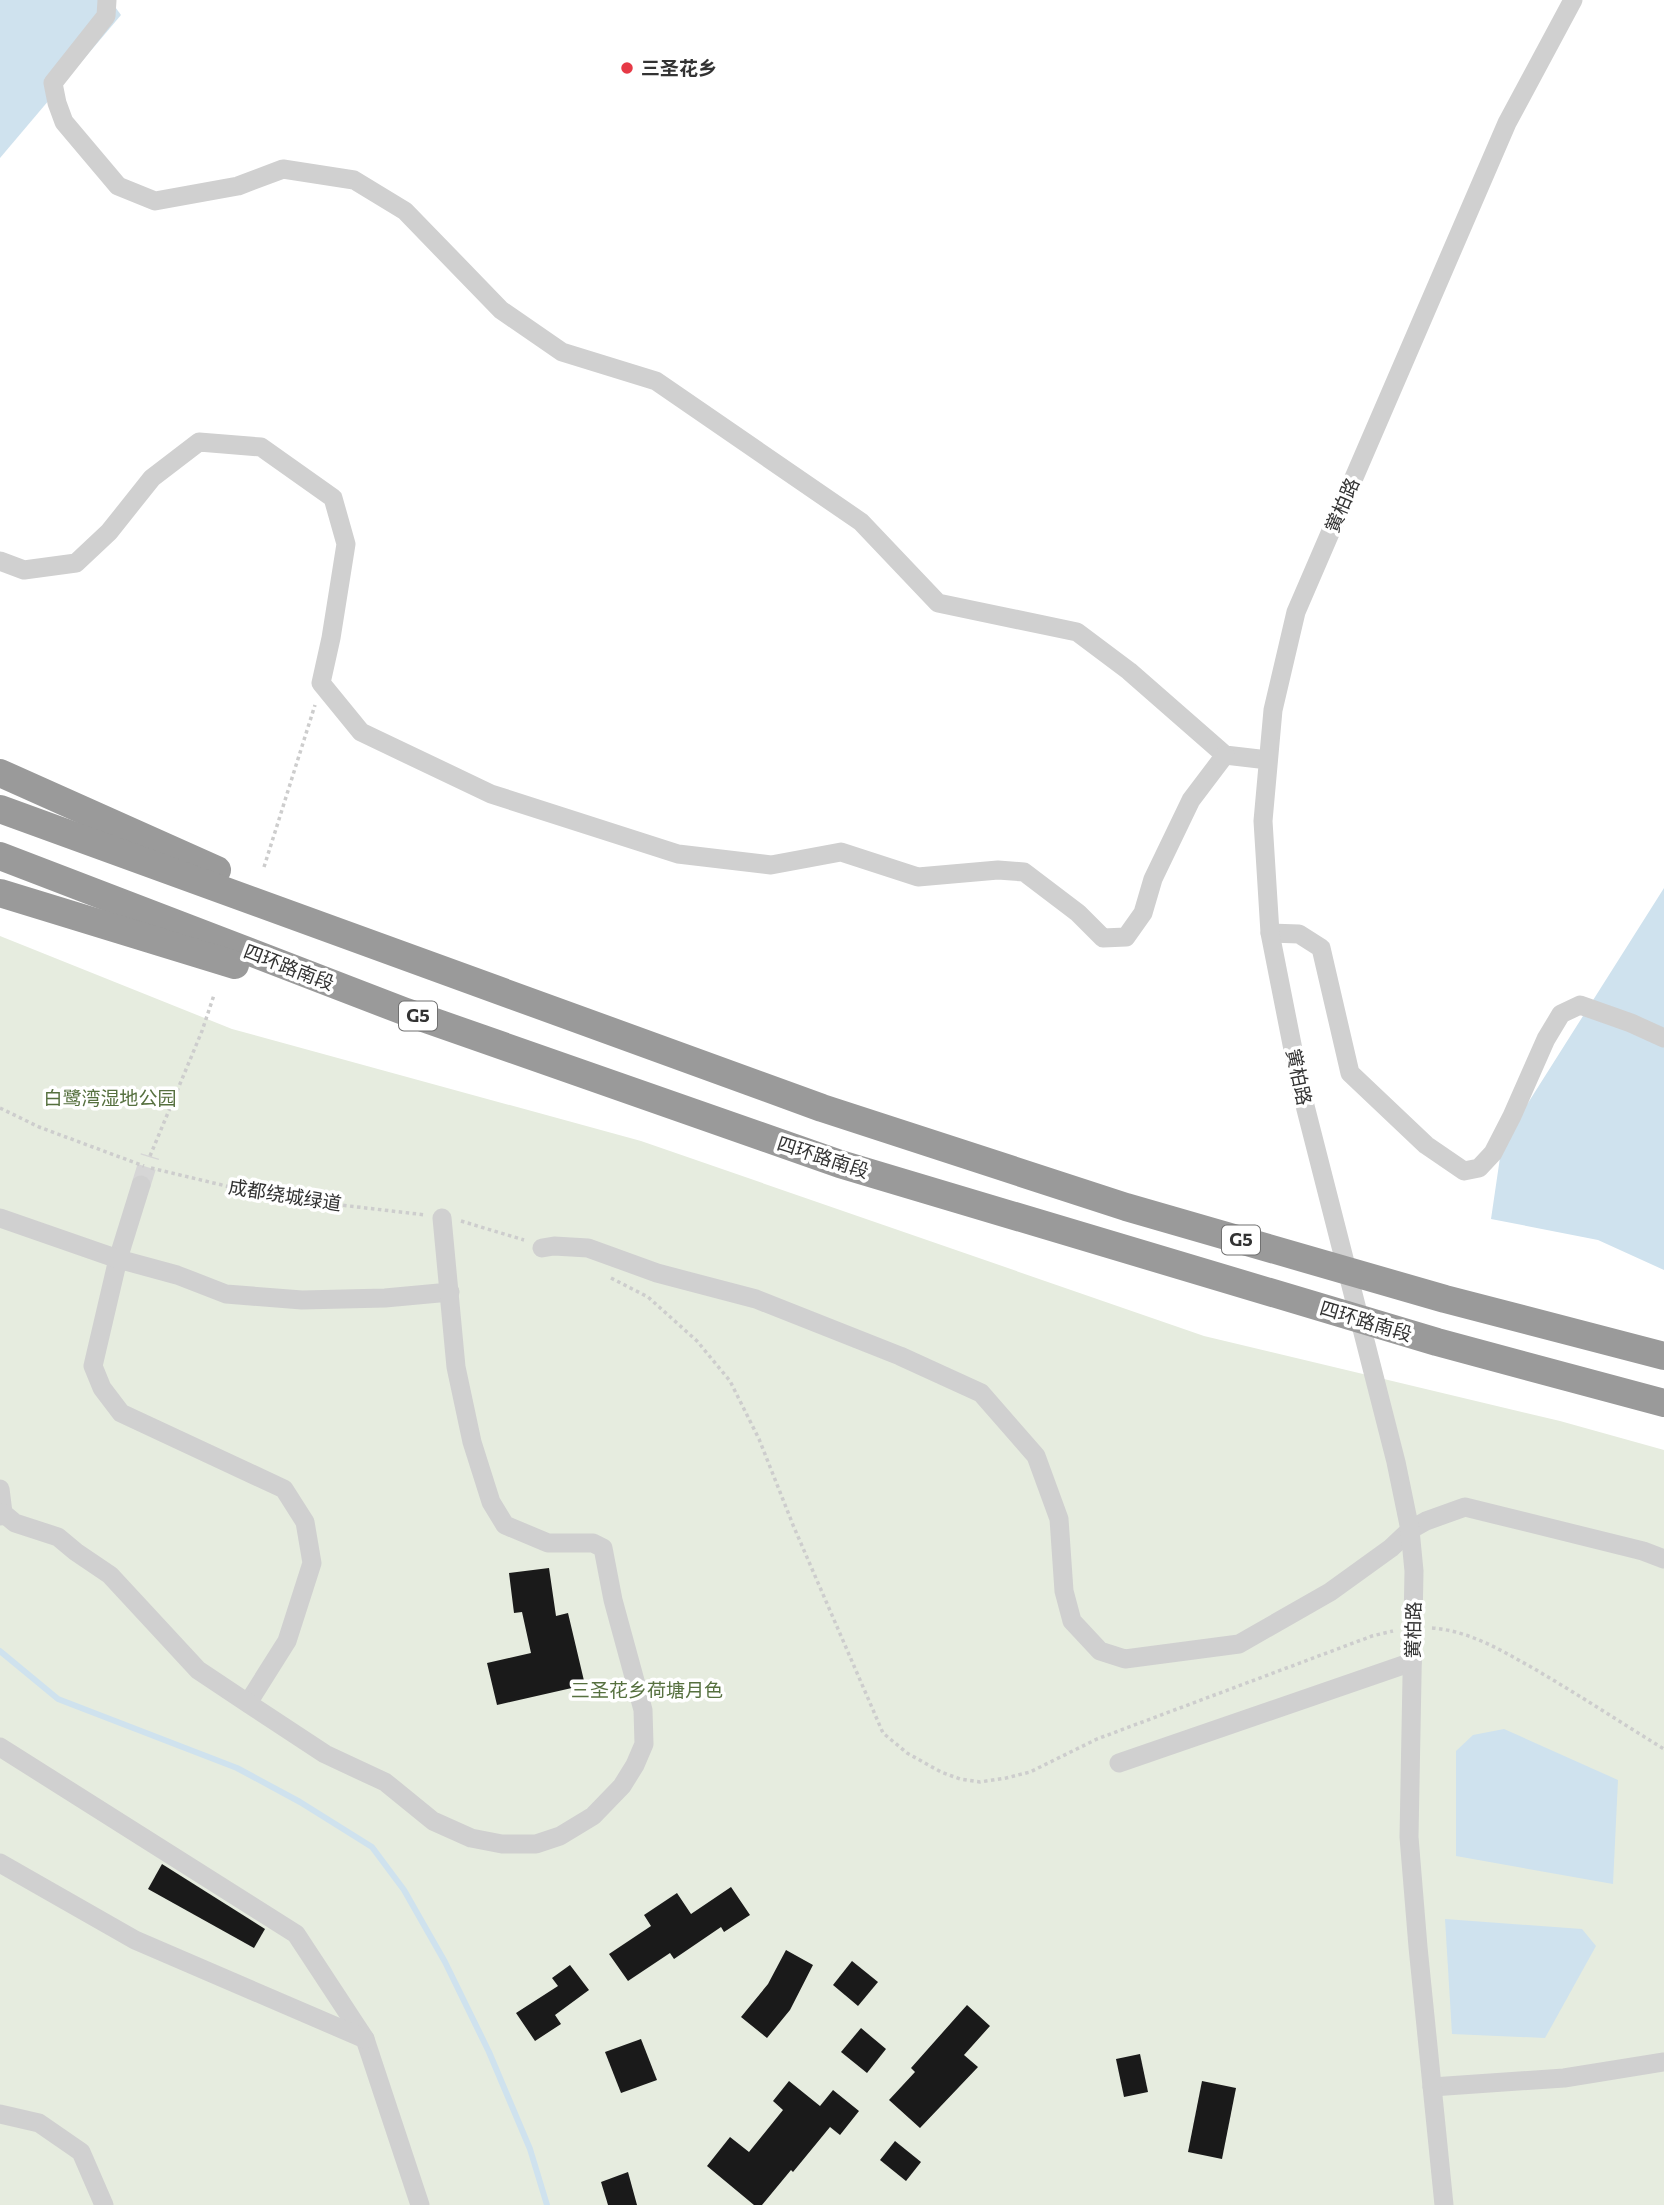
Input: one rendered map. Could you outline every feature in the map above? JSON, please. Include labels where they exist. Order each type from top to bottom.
[{"type":"highway","points":[[0,772],[420,962]]},
{"type":"highway","name":"G5","points":[[0,809],[822,1108],[1126,1207],[1445,1299],[1664,1356]]},
{"type":"highway","name":"四环路南段","points":[[0,856],[406,1012],[840,1164],[1437,1342],[1664,1403]]},
{"type":"highway","points":[[0,893],[517,1051]]},
{"type":"street","points":[[107,0],[106,16],[53,83],[64,122],[118,186],[155,201],[237,186],[283,169],[354,180],[405,211],[501,310],[562,352],[656,381],[860,522],[938,603],[1077,632],[1129,671],[1225,755],[1268,760]]},
{"type":"street","name":"黉柏路","points":[[1444,2205],[1409,1837],[1414,1571],[1410,1530],[1396,1462],[1301,1090],[1270,933],[1263,821],[1273,710],[1296,612],[1507,123],[1573,0]]},
{"type":"street","points":[[0,561],[24,570],[76,563],[109,532],[152,478],[199,442],[261,447],[333,498],[346,544],[321,683],[360,732],[491,794],[678,854],[771,865],[841,852],[918,877],[998,870],[1024,872],[1078,913],[1103,938],[1126,937],[1143,913],[1153,879],[1191,800],[1225,755]]},
{"type":"street","points":[[1270,933],[1299,934],[1321,948],[1350,1073],[1426,1145],[1464,1171],[1479,1168],[1493,1153],[1546,1039],[1561,1014],[1580,1005],[1664,1038]]},
{"type":"street","points":[[141,1185],[118,1259],[93,1366],[102,1388],[121,1413],[284,1489],[305,1522],[312,1563],[304,1589],[287,1641],[248,1703]]},
{"type":"street","points":[[0,1218],[118,1259],[177,1275],[226,1294],[302,1300],[385,1298],[450,1292]]},
{"type":"street","points":[[0,1489],[1,1514],[15,1523],[58,1537],[110,1575],[198,1670],[324,1754],[385,1782],[433,1821],[471,1838],[502,1844],[536,1844],[571,1830],[593,1816],[622,1786],[635,1765],[644,1744],[643,1710],[613,1600],[603,1548],[593,1543],[548,1543],[505,1525],[491,1502],[472,1442],[456,1367],[442,1218]]},
{"type":"street","points":[[542,1248],[588,1248],[657,1273],[756,1299],[900,1356],[981,1393],[1036,1456],[1059,1519],[1065,1591],[1072,1621],[1100,1651],[1125,1659],[1239,1644],[1329,1592],[1391,1548],[1410,1530],[1426,1521],[1465,1507],[1643,1551],[1664,1559]]},
{"type":"street","points":[[1119,1763],[1412,1662]]},
{"type":"street","points":[[0,1747],[296,1934],[365,2039],[420,2205]]},
{"type":"street","points":[[0,1863],[135,1940],[365,2039]]},
{"type":"street","points":[[1432,2087],[1564,2078],[1664,2062]]},
{"type":"street","points":[[0,2114],[39,2123],[81,2152],[104,2205]]},
{"type":"path","points":[[264,867],[321,683]]},
{"type":"path","points":[[150,1156],[202,1031],[214,995]]},
{"type":"path","name":"成都绕城绿道","points":[[0,1108],[40,1127],[149,1168],[272,1197],[379,1208],[468,1222],[542,1248]]},
{"type":"green space","name":"三圣花乡荷塘月色","points":[[0,936],[232,1029],[641,1141],[1204,1336],[1560,1421],[1664,1450],[1664,2205],[0,2205]]},
{"type":"water","points":[[0,0],[110,0],[121,15],[0,158]]},
{"type":"water","points":[[1664,888],[1664,1270],[1598,1240],[1491,1219],[1502,1144]]},
{"type":"water","points":[[1504,1729],[1618,1780],[1613,1884],[1456,1856],[1456,1751],[1473,1735]]},
{"type":"water","points":[[1445,1919],[1582,1929],[1596,1946],[1545,2038],[1452,2034]]},
{"type":"building","points":[[549,1568],[556,1616],[568,1613],[585,1685],[497,1705],[487,1663],[531,1653],[522,1612],[514,1613],[509,1573]]},
{"type":"building","points":[[162,1864],[265,1929],[254,1948],[148,1889]]},
{"type":"building","points":[[731,1887],[750,1915],[724,1932],[721,1927],[674,1959],[670,1953],[628,1981],[609,1954],[651,1926],[644,1915],[677,1893],[691,1914]]},
{"type":"building","points":[[786,1950],[813,1965],[790,2010],[767,2038],[741,2017],[768,1984]]},
{"type":"building","points":[[852,1961],[878,1982],[858,2006],[833,1985]]},
{"type":"building","points":[[570,1965],[589,1990],[555,2015],[561,2024],[535,2041],[516,2013],[558,1986],[552,1978]]},
{"type":"building","points":[[967,2005],[990,2026],[964,2055],[978,2067],[920,2128],[889,2100],[915,2072],[911,2068]]},
{"type":"building","points":[[861,2028],[886,2049],[867,2073],[841,2052]]},
{"type":"building","points":[[641,2039],[657,2080],[621,2093],[605,2052]]},
{"type":"building","points":[[1140,2054],[1148,2092],[1124,2097],[1116,2059]]},
{"type":"building","points":[[789,2081],[820,2106],[833,2090],[859,2111],[840,2135],[830,2127],[762,2205],[754,2205],[707,2166],[730,2137],[749,2152],[783,2110],[773,2101]]},
{"type":"building","points":[[1202,2081],[1236,2088],[1222,2159],[1188,2152]]},
{"type":"building","points":[[895,2141],[921,2162],[906,2181],[880,2160]]},
{"type":"building","points":[[628,2172],[637,2205],[608,2205],[601,2182]]},
{"type":"waterway","points":[[0,1651],[58,1699],[237,1768],[300,1802],[372,1847],[404,1890],[445,1962],[489,2052],[530,2149],[547,2205]]},
{"type":"tunnel","points":[[141,1185],[150,1156]]},
{"type":"place","name":"三圣花乡","points":[[627,68]]},
{"type":"park label","name":"白鹭湾湿地公园","points":[[110,1098]]}]
